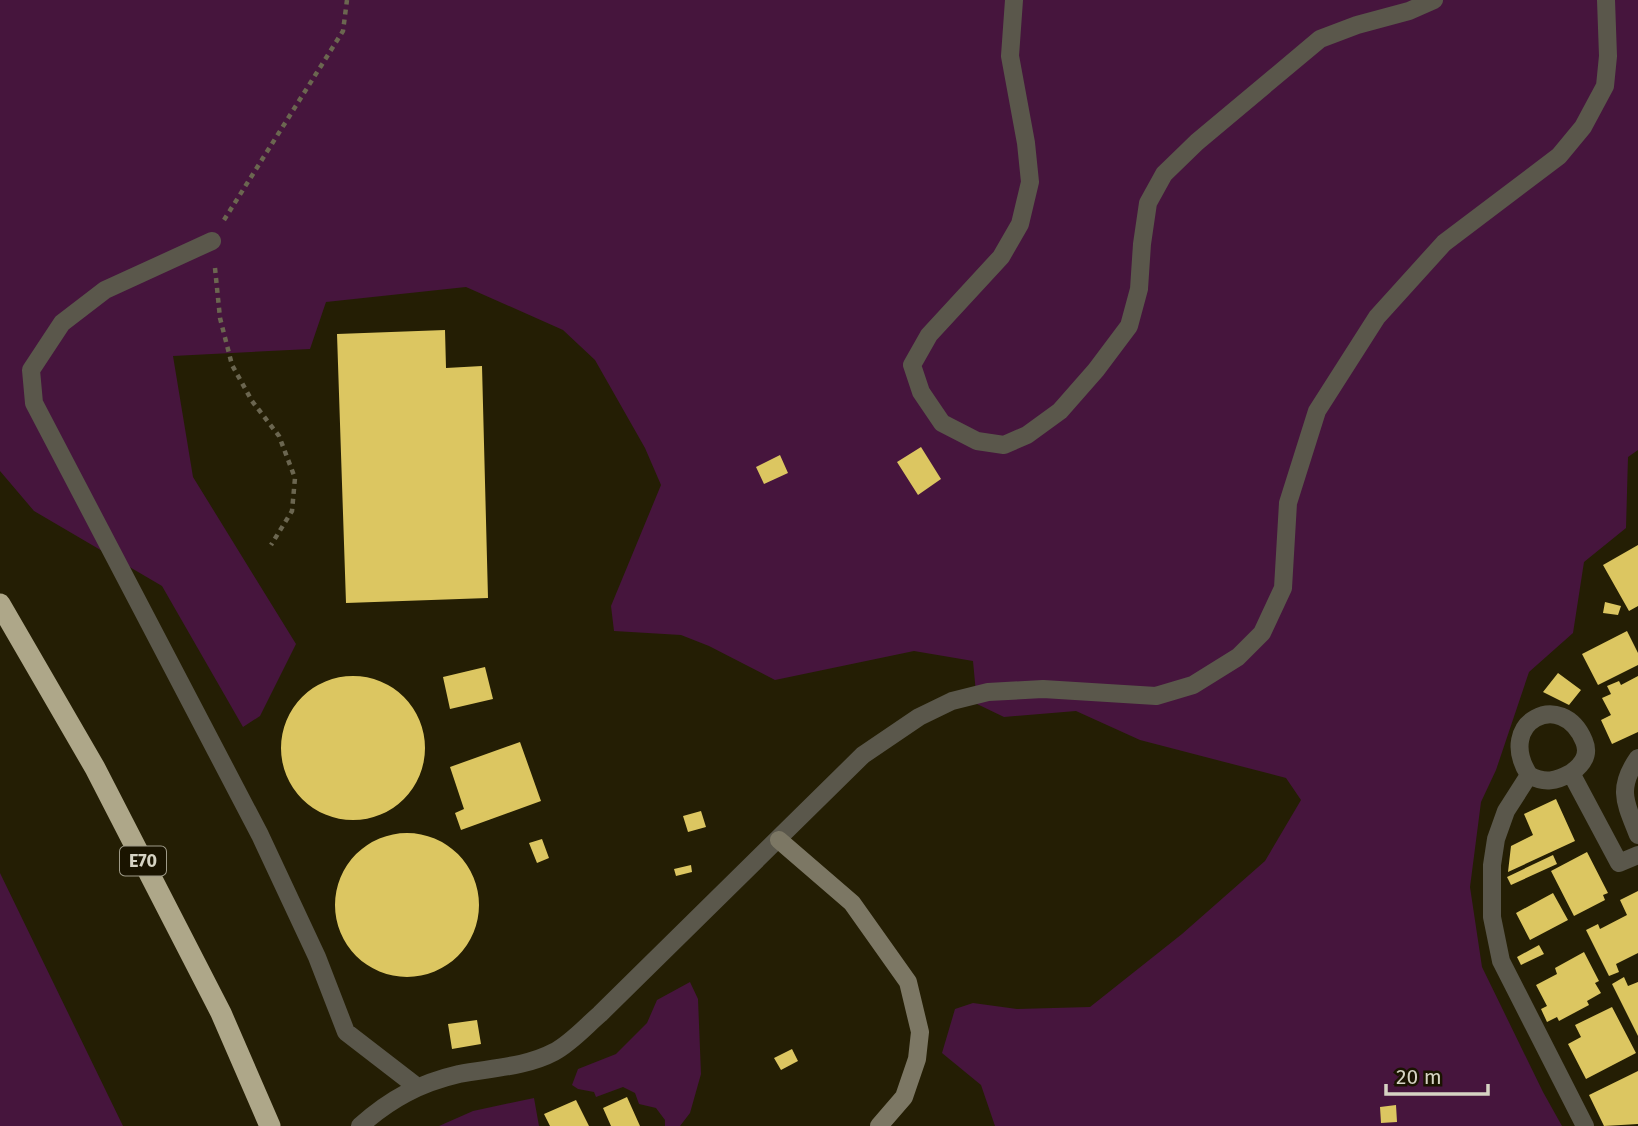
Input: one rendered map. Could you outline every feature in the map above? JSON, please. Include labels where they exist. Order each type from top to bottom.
[{"type":"highway","name":"E70","points":[[0,604],[102,780],[221,1013],[270,1126]]},
{"type":"street","points":[[1014,0],[1010,55],[1030,182],[1020,224],[1002,257],[929,335],[912,365],[921,392],[942,423],[977,441],[1004,445],[1027,435],[1060,411],[1096,370],[1129,326],[1139,289],[1148,203],[1164,174],[1197,142],[1320,39],[1357,25],[1409,11],[1434,0]]},
{"type":"street","points":[[367,1120],[416,1086],[459,1074],[512,1066],[554,1052],[600,1014],[863,755],[919,717],[952,701],[988,692],[1043,689],[1156,696],[1193,685],[1238,657],[1262,633],[1283,588],[1287,503],[1317,411],[1377,317],[1444,243],[1559,156],[1583,127],[1605,86],[1608,56],[1606,0]]},
{"type":"street","points":[[212,240],[105,290],[62,323],[31,370],[34,403],[260,835],[317,957],[346,1032],[416,1086]]},
{"type":"street","points":[[1544,715],[1554,715],[1567,719],[1579,730],[1586,745],[1586,755],[1580,767],[1571,773],[1556,781],[1538,780],[1529,775],[1520,757],[1519,742],[1523,729],[1544,715]]},
{"type":"street","points":[[1638,758],[1627,773],[1624,799],[1638,835]]},
{"type":"street","points":[[1571,773],[1619,863],[1638,855]]},
{"type":"street","points":[[1529,775],[1506,811],[1496,839],[1492,865],[1492,917],[1501,961],[1585,1126]]},
{"type":"street","points":[[779,840],[852,903],[908,982],[920,1032],[917,1059],[904,1097],[879,1126]]},
{"type":"path","points":[[271,545],[292,511],[295,478],[279,436],[252,401],[232,365],[220,318],[212,240],[343,31],[347,0]]},
{"type":"shaded area","points":[[0,0],[1638,0],[1638,450],[1628,457],[1626,528],[1584,562],[1573,633],[1529,672],[1496,770],[1481,802],[1470,887],[1482,967],[1562,1126],[995,1126],[981,1085],[942,1053],[955,1009],[973,1003],[1017,1009],[1090,1007],[1182,934],[1265,861],[1301,800],[1286,778],[1140,740],[1076,711],[1004,717],[977,704],[973,661],[914,651],[775,680],[709,646],[681,635],[614,631],[611,606],[661,485],[645,448],[595,360],[563,330],[466,287],[326,302],[310,349],[173,356],[193,477],[296,644],[260,716],[243,727],[162,586],[34,511],[0,471]]},
{"type":"shaded area","points":[[0,873],[123,1126],[0,1126]]},
{"type":"shaded area","points":[[690,982],[698,999],[701,1074],[690,1113],[680,1126],[665,1126],[665,1120],[656,1108],[639,1104],[635,1093],[623,1087],[596,1097],[594,1092],[572,1085],[578,1069],[616,1054],[647,1023],[657,1000]]},
{"type":"shaded area","points":[[534,1098],[539,1126],[439,1126],[473,1111]]},
{"type":"building","points":[[445,330],[446,368],[482,366],[488,598],[346,603],[337,334]]},
{"type":"building","points":[[921,447],[941,479],[918,495],[897,462]]},
{"type":"building","points":[[780,455],[788,473],[764,484],[756,467]]},
{"type":"building","points":[[1638,545],[1638,606],[1629,611],[1603,565]]},
{"type":"building","points":[[1605,602],[1621,606],[1618,615],[1603,613]]},
{"type":"building","points":[[1627,631],[1638,653],[1638,665],[1598,685],[1582,654]]},
{"type":"building","points":[[485,667],[493,699],[450,709],[443,677]]},
{"type":"building","points":[[1558,673],[1581,690],[1569,705],[1543,692]]},
{"type":"building","points":[[353,676],[381,681],[404,697],[420,720],[425,748],[420,776],[404,799],[381,815],[353,820],[325,815],[302,799],[286,776],[281,748],[286,720],[302,697],[325,681]]},
{"type":"building","points":[[1638,676],[1638,732],[1612,744],[1601,720],[1611,715],[1602,698],[1611,694],[1607,686],[1619,681],[1621,685]]},
{"type":"building","points":[[520,742],[541,801],[461,830],[455,813],[464,809],[450,767]]},
{"type":"building","points":[[1556,799],[1575,841],[1508,872],[1511,846],[1533,835],[1524,814]]},
{"type":"building","points":[[701,811],[706,827],[688,832],[683,816]]},
{"type":"building","points":[[407,833],[435,838],[458,854],[474,877],[479,905],[474,933],[458,956],[435,972],[407,977],[379,972],[356,956],[340,933],[335,905],[340,877],[356,854],[379,838]]},
{"type":"building","points":[[542,839],[549,858],[537,863],[529,843]]},
{"type":"building","points":[[1587,852],[1608,893],[1603,895],[1605,900],[1574,916],[1551,871]]},
{"type":"building","points":[[1553,855],[1557,864],[1511,885],[1507,877]]},
{"type":"building","points":[[691,865],[692,872],[676,876],[674,869]]},
{"type":"building","points":[[1638,891],[1638,953],[1616,964],[1619,972],[1609,976],[1586,930],[1598,924],[1600,929],[1627,915],[1620,900]]},
{"type":"building","points":[[1553,893],[1568,920],[1530,940],[1516,913]]},
{"type":"building","points":[[1539,945],[1544,954],[1521,965],[1517,957]]},
{"type":"building","points":[[1584,952],[1599,981],[1595,983],[1601,993],[1587,1001],[1589,1005],[1559,1021],[1557,1017],[1547,1022],[1541,1009],[1547,1006],[1536,985],[1557,974],[1555,968]]},
{"type":"building","points":[[1624,977],[1628,986],[1638,982],[1638,1036],[1612,984]]},
{"type":"building","points":[[1612,1007],[1636,1053],[1586,1079],[1568,1044],[1581,1037],[1575,1025]]},
{"type":"building","points":[[477,1020],[481,1044],[452,1049],[448,1024]]},
{"type":"building","points":[[792,1049],[798,1061],[781,1070],[774,1058]]},
{"type":"building","points":[[1638,1071],[1638,1124],[1604,1126],[1589,1095]]},
{"type":"building","points":[[627,1097],[640,1126],[611,1126],[603,1108]]},
{"type":"building","points":[[576,1100],[589,1126],[550,1126],[544,1114]]},
{"type":"building","points":[[1396,1105],[1397,1122],[1381,1123],[1380,1107]]}]
